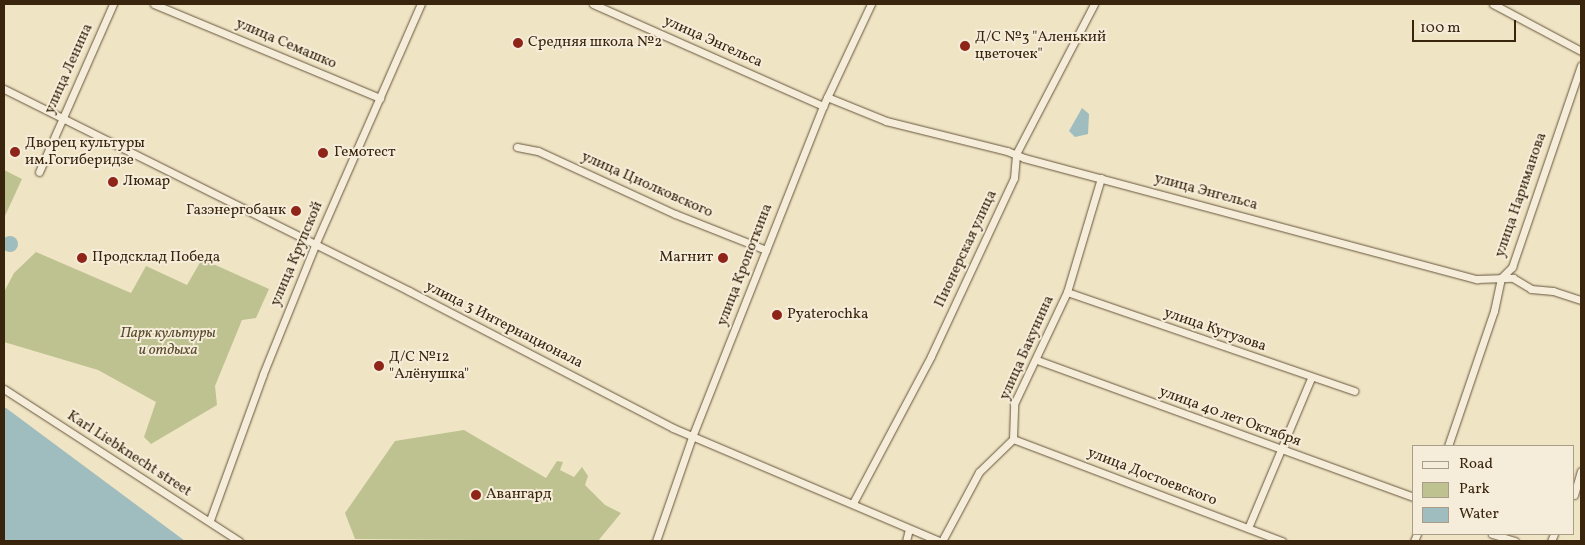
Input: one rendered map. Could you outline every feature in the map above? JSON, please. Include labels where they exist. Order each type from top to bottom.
[{"type":"street","name":"улица Ленина","points":[[39,172],[113,4]]},
{"type":"street","name":"улица Семашко","points":[[154,4],[380,98]]},
{"type":"street","name":"улица Крупской","points":[[210,520],[263,374],[315,245],[421,4]]},
{"type":"street","name":"улица Энгельса","points":[[593,4],[823,106]]},
{"type":"street","name":"улица Кропоткина","points":[[656,541],[692,437],[823,106],[871,4]]},
{"type":"street","name":"Пионерская улица","points":[[852,503],[948,320],[1014,178],[1016,154],[1094,4]]},
{"type":"street","points":[[1493,4],[1581,51]]},
{"type":"street","name":"улица Нариманова","points":[[1448,445],[1494,311],[1501,278],[1512,267],[1581,65]]},
{"type":"street","name":"улица 3 Интернационала","points":[[4,89],[692,437],[941,541]]},
{"type":"street","name":"улица Энгельса","points":[[827,97],[886,121],[1016,154],[1477,279],[1513,278],[1531,289],[1553,291],[1581,300]]},
{"type":"street","name":"улица Циолковского","points":[[517,147],[538,152],[675,214],[766,250]]},
{"type":"street","name":"улица Бакунина","points":[[1013,439],[1014,404],[1037,360],[1067,292],[1101,178]]},
{"type":"street","name":"улица Кутузова","points":[[1067,292],[1311,378],[1354,391]]},
{"type":"street","name":"улица 40 лет Октября","points":[[1037,360],[1282,451],[1412,496]]},
{"type":"street","points":[[1248,528],[1282,451],[1311,378]]},
{"type":"street","name":"Karl Liebknecht street","points":[[4,389],[182,506],[210,520],[239,541]]},
{"type":"street","points":[[941,541],[979,472],[1013,439]]},
{"type":"street","name":"улица Достоевского","points":[[1013,439],[1282,541]]},
{"type":"street","points":[[1575,492],[1581,471]]},
{"type":"street","points":[[906,541],[909,529]]},
{"type":"street","points":[[1495,535],[1514,541]]},
{"type":"green space","points":[[4,170],[22,179],[4,218]]},
{"type":"green space","name":"Парк культуры и отдыха","points":[[36,252],[131,293],[146,266],[187,285],[202,259],[269,289],[256,318],[242,320],[215,386],[217,405],[151,444],[144,437],[156,402],[98,370],[4,342],[4,292],[14,273]]},
{"type":"green space","name":"Авангард","points":[[464,430],[546,478],[557,461],[563,462],[560,470],[574,477],[582,467],[588,476],[585,485],[605,505],[621,513],[598,541],[355,539],[345,513],[395,441]]},
{"type":"water","points":[[1082,108],[1089,114],[1088,134],[1075,137],[1069,131]]},
{"type":"water","points":[[10,236],[16,238],[18,244],[16,250],[10,252],[4,250],[2,244],[4,238]]},
{"type":"water","points":[[4,408],[6,408],[185,541],[4,541]]},
{"type":"place","name":"Средняя школа №2","points":[[518,43]]},
{"type":"place","name":"Д/С №3 \"Аленький цветочек\"","points":[[965,46]]},
{"type":"place","name":"Дворец культуры им.Гогиберидзе","points":[[15,152]]},
{"type":"place","name":"Гемотест","points":[[323,153]]},
{"type":"place","name":"Люмар","points":[[113,182]]},
{"type":"place","name":"Газэнергобанк","points":[[296,211]]},
{"type":"place","name":"Продсклад Победа","points":[[82,258]]},
{"type":"place","name":"Магнит","points":[[723,258]]},
{"type":"place","name":"Pyaterochka","points":[[777,315]]},
{"type":"place","name":"Д/С №12 \"Алёнушка\"","points":[[379,366]]},
{"type":"place","name":"Авангард","points":[[476,495]]}]
